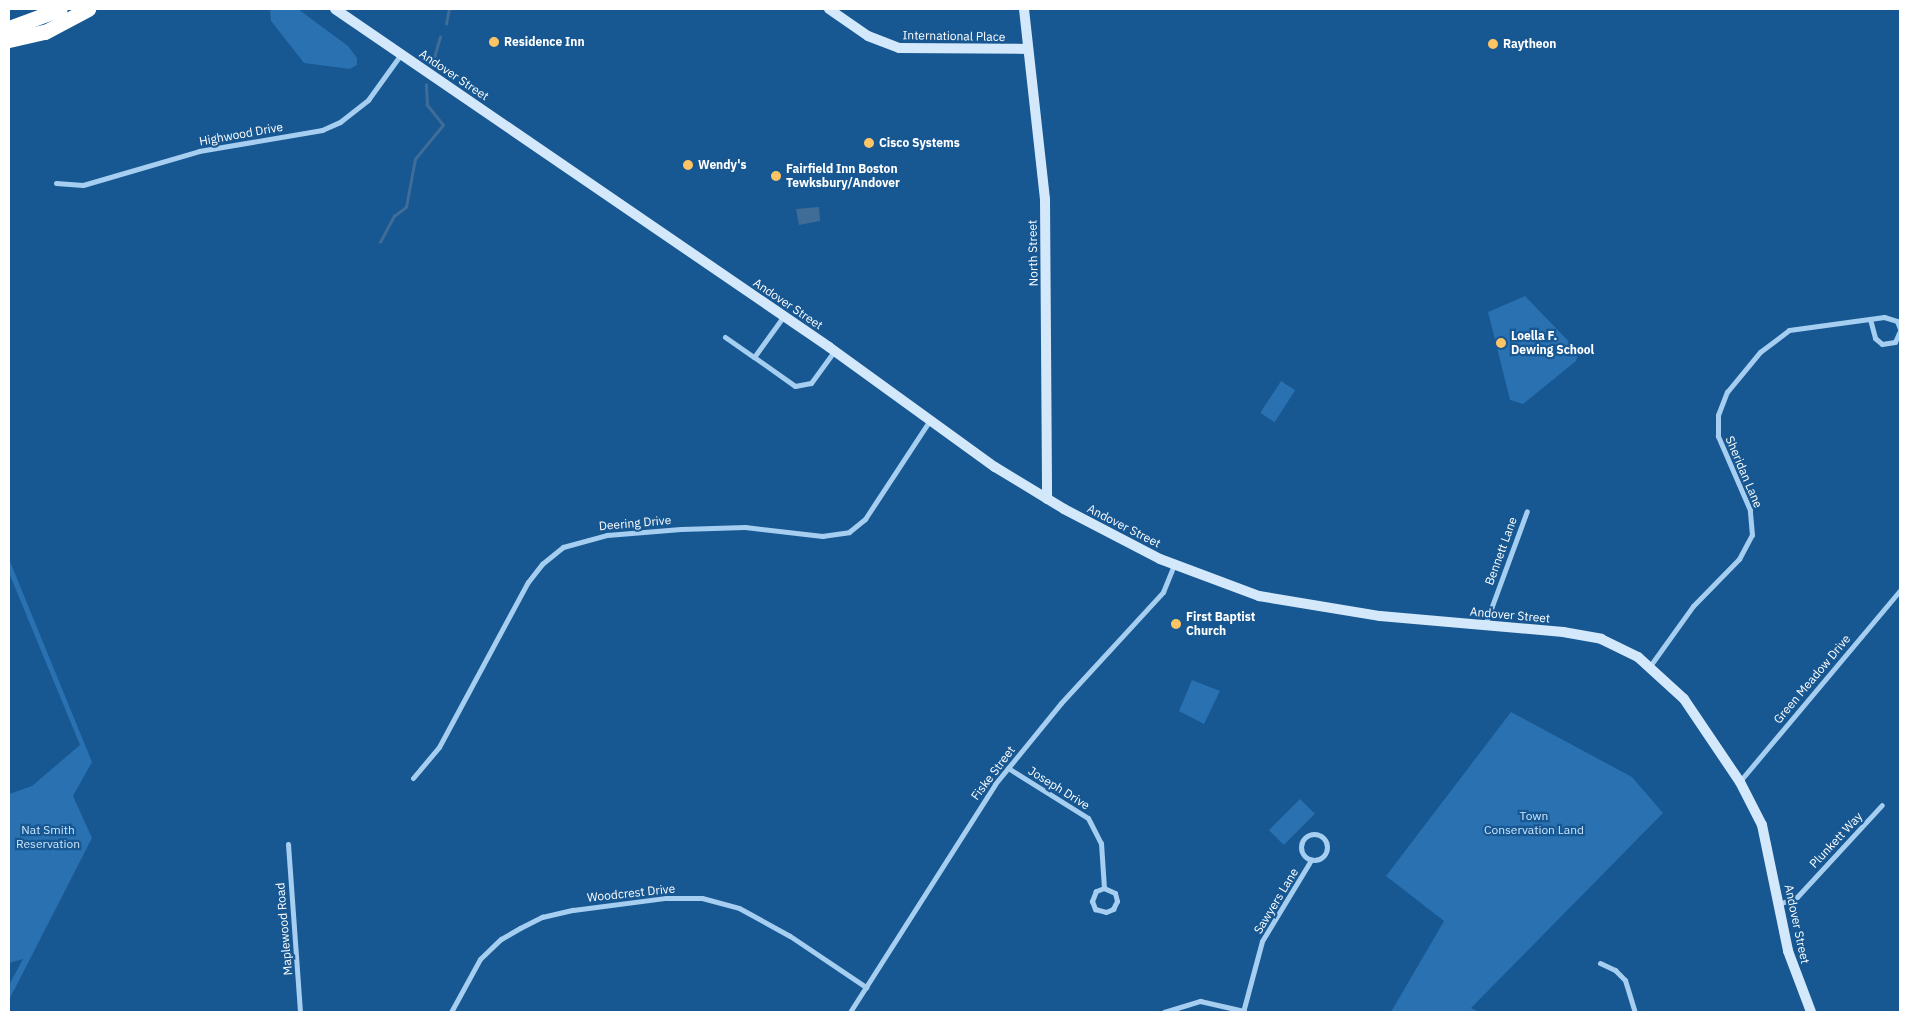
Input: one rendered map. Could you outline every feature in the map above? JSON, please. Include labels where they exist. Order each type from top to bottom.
[{"type":"highway","points":[[9,28],[60,9]]},
{"type":"highway","points":[[9,40],[45,32],[88,9]]},
{"type":"main road","name":"Andover Street","points":[[335,9],[783,317],[834,350],[995,467],[1047,499],[1174,564],[1258,596],[1328,610],[1563,632],[1601,639],[1650,666],[1684,699],[1740,782],[1762,825],[1788,951],[1811,1012]]},
{"type":"main road","name":"International Place","points":[[829,9],[861,32],[899,48],[1028,49]]},
{"type":"main road","name":"North Street","points":[[1024,9],[1044,199],[1047,499]]},
{"type":"street","name":"Highwood Drive","points":[[56,183],[82,185],[199,151],[322,130],[340,122],[368,100],[401,54]]},
{"type":"street","points":[[754,357],[783,317]]},
{"type":"street","name":"Sheridan Lane","points":[[1650,666],[1693,606],[1739,559],[1752,535],[1750,510],[1718,436],[1718,415],[1727,392],[1760,352],[1789,330],[1870,319],[1893,319],[1900,330],[1895,342],[1882,344],[1875,338],[1870,319]]},
{"type":"street","points":[[725,337],[795,386],[812,383],[834,350]]},
{"type":"street","name":"Deering Drive","points":[[413,778],[439,746],[528,582],[542,564],[563,547],[607,534],[681,529],[745,527],[822,536],[848,532],[865,519],[930,420]]},
{"type":"street","name":"Bennett Lane","points":[[1484,625],[1527,511]]},
{"type":"street","name":"Fiske Street","points":[[850,1012],[1008,768],[1061,703],[1163,592],[1174,564]]},
{"type":"street","name":"Green Meadow Drive","points":[[1740,782],[1900,590]]},
{"type":"street","name":"Joseph Drive","points":[[1008,768],[1088,818],[1101,843],[1104,888]]},
{"type":"street","name":"Plunkett Way","points":[[1779,904],[1797,897],[1882,805]]},
{"type":"street","name":"Sawyers Lane","points":[[1243,1012],[1262,941],[1311,860],[1323,857],[1327,849],[1326,841],[1316,833],[1307,835],[1302,842],[1304,855],[1311,860]]},
{"type":"street","name":"Maplewood Road","points":[[288,844],[300,1012]]},
{"type":"street","name":"Joseph Drive","points":[[1104,888],[1112,890],[1116,897],[1113,909],[1106,912],[1095,909],[1092,901],[1096,891],[1104,888]]},
{"type":"street","name":"Woodcrest Drive","points":[[451,1012],[480,959],[501,938],[542,917],[574,910],[666,898],[702,898],[739,908],[769,922],[866,987]]},
{"type":"street","points":[[1600,963],[1615,970],[1625,980],[1635,1012]]},
{"type":"street","points":[[1164,1012],[1200,1001],[1243,1012]]},
{"type":"green space","points":[[270,9],[298,9],[348,46],[357,58],[357,65],[350,69],[304,63],[271,21]]},
{"type":"green space","points":[[1525,296],[1579,352],[1576,361],[1523,404],[1510,400],[1488,312]]},
{"type":"green space","points":[[1281,381],[1295,390],[1275,422],[1260,413]]},
{"type":"green space","name":"Nat Smith Reservation","points":[[9,559],[92,762],[73,796],[92,838],[9,1000],[9,985],[23,959],[9,963],[9,794],[32,786],[80,745],[9,573]]},
{"type":"green space","points":[[1192,680],[1220,691],[1204,724],[1179,711]]},
{"type":"green space","name":"Town Conservation Land","points":[[1511,712],[1632,777],[1663,813],[1471,1008],[1479,1012],[1391,1012],[1444,921],[1386,876]]},
{"type":"green space","points":[[1300,799],[1315,814],[1284,845],[1269,830]]},
{"type":"shaded area","points":[[819,207],[820,221],[799,225],[796,209]]},
{"type":"waterway","points":[[446,24],[449,9]]},
{"type":"waterway","points":[[433,61],[440,37]]},
{"type":"waterway","points":[[380,242],[394,216],[406,207],[415,159],[443,125],[427,105],[426,85]]},
{"type":"place","name":"Residence Inn","points":[[494,42]]},
{"type":"place","name":"Raytheon","points":[[1493,44]]},
{"type":"place","name":"Cisco Systems","points":[[869,143]]},
{"type":"place","name":"Wendy's","points":[[688,165]]},
{"type":"place","name":"Fairfield Inn Boston Tewksbury/Andover","points":[[776,176]]},
{"type":"place","name":"Loella F. Dewing School","points":[[1501,343]]},
{"type":"place","name":"First Baptist Church","points":[[1176,624]]}]
